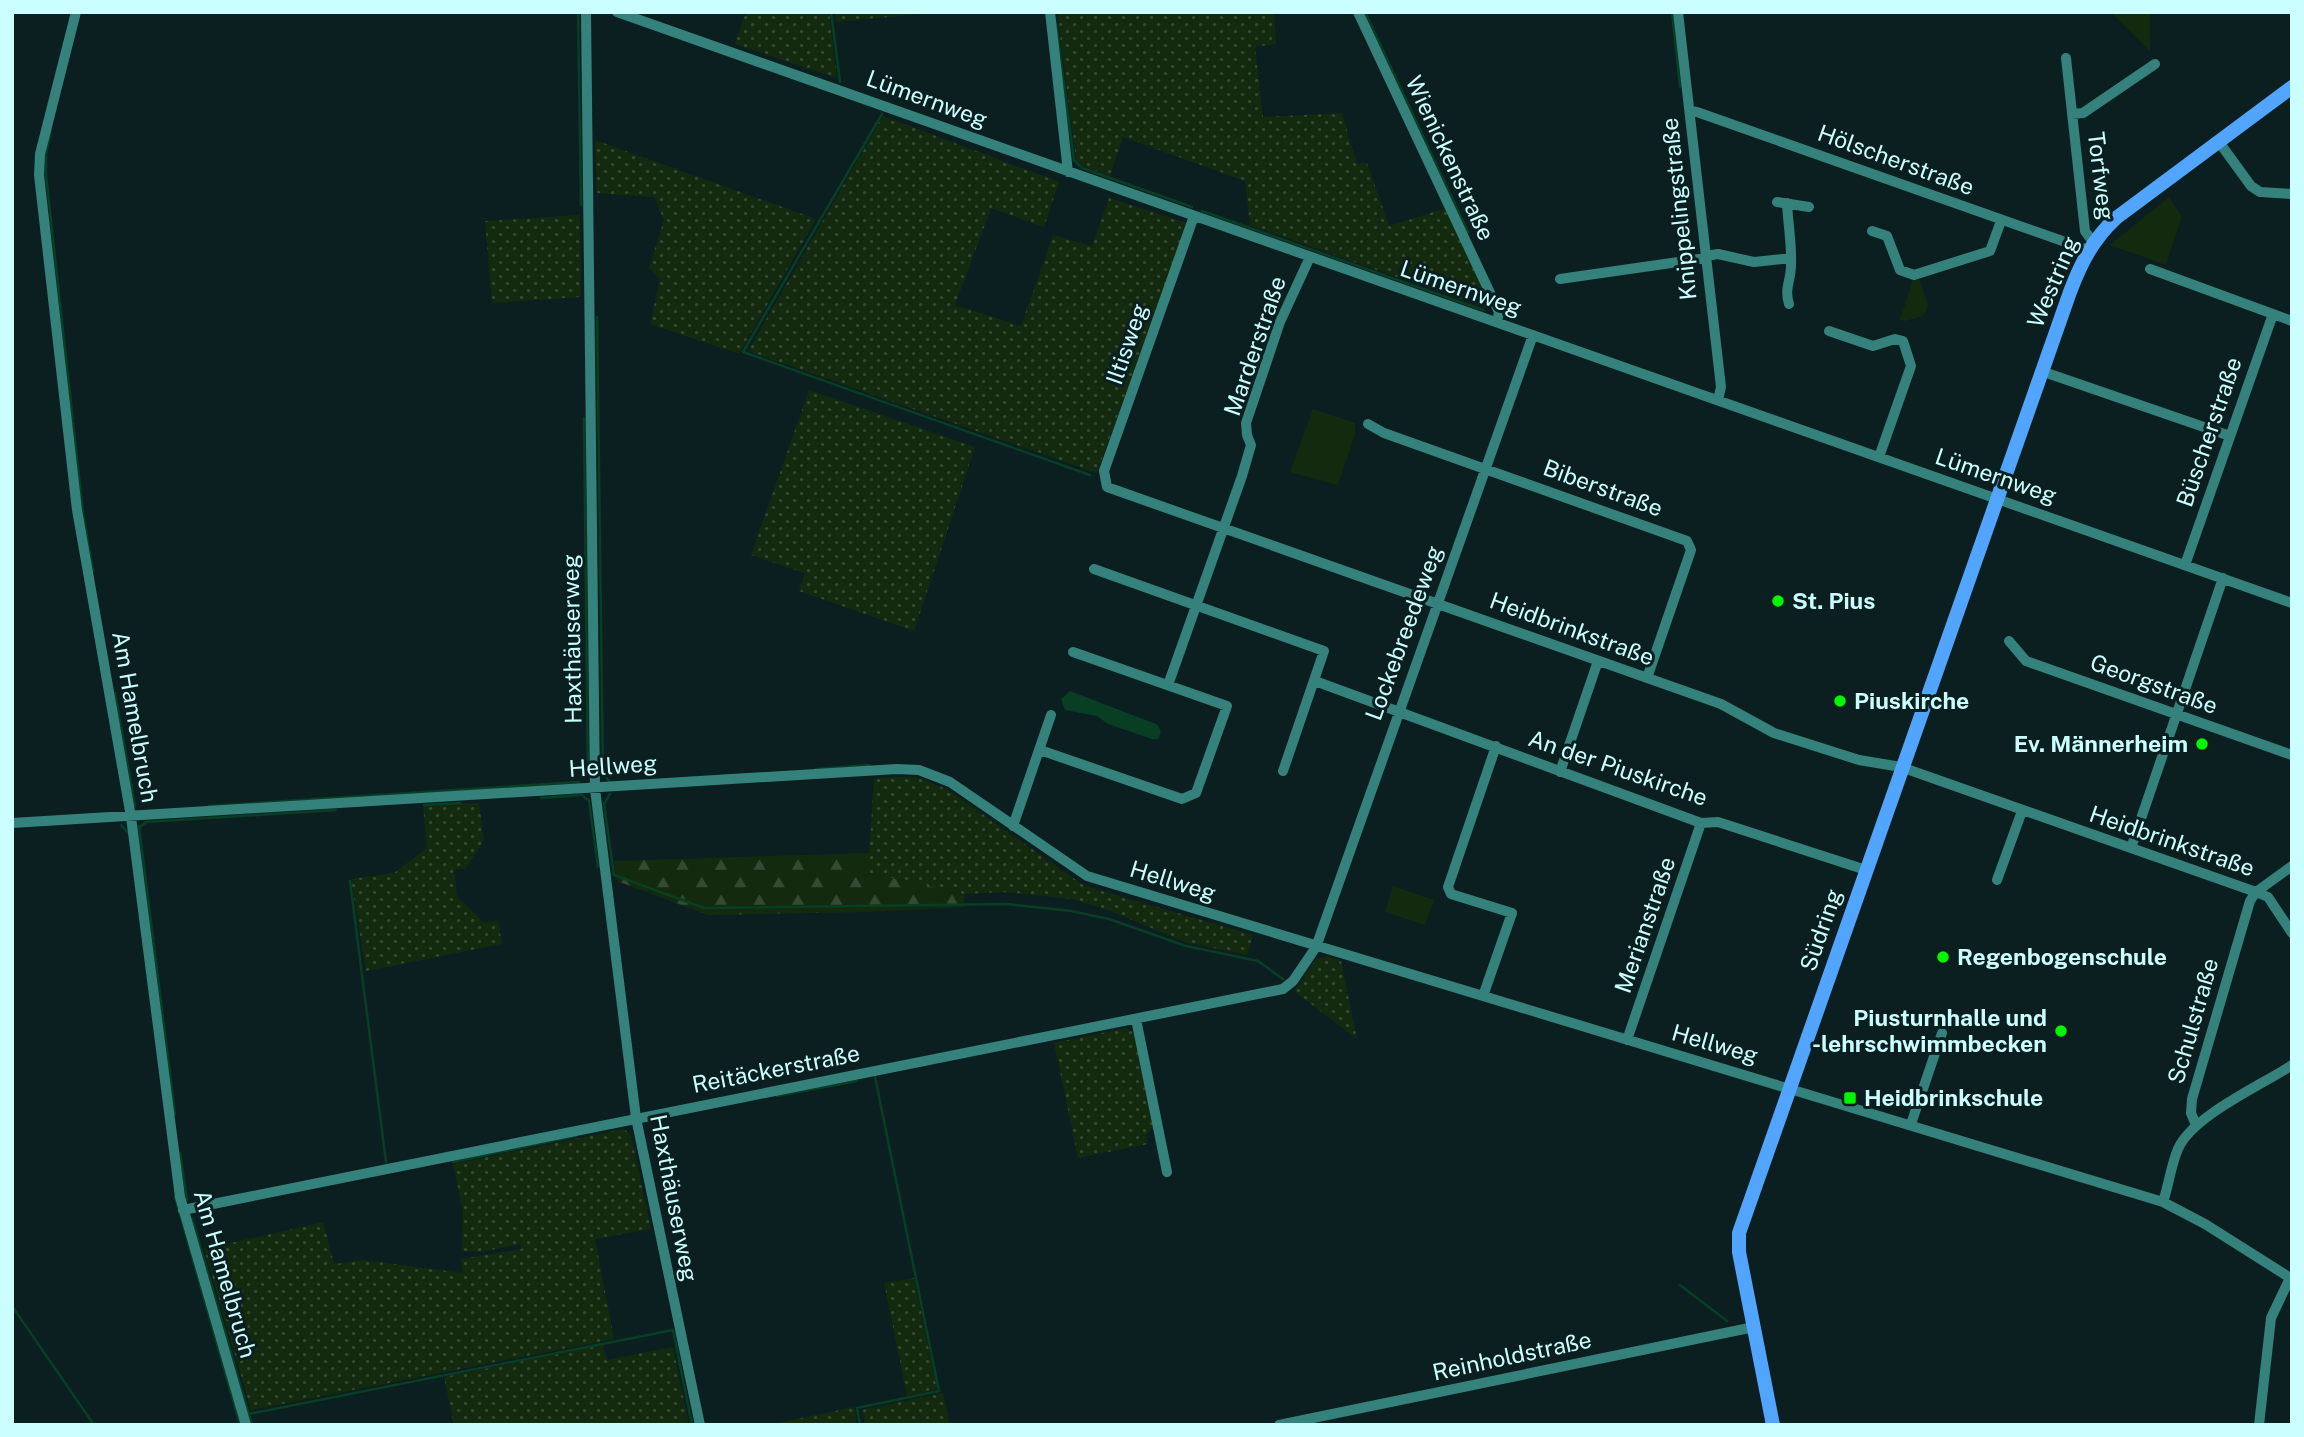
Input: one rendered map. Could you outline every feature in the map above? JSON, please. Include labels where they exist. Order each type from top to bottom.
[{"type":"main road","name":"Westring","points":[[1997,498],[2070,292],[2091,246],[2116,218],[2292,87]]},
{"type":"main road","name":"Südring","points":[[1773,1425],[1739,1252],[1739,1233],[1997,498]]},
{"type":"street","name":"Am Hamelbruch","points":[[75,12],[40,154],[39,175],[77,510],[131,817],[183,1210],[246,1425]]},
{"type":"street","name":"Haxthäuserweg","points":[[586,12],[595,789],[636,1118],[699,1425]]},
{"type":"street","name":"Lümernweg","points":[[617,12],[2292,603]]},
{"type":"street","points":[[1050,12],[1068,172]]},
{"type":"street","name":"Wienickenstraße","points":[[1358,12],[1499,312],[1497,322]]},
{"type":"street","name":"Knippelingstraße","points":[[1678,12],[1721,387],[1718,400]]},
{"type":"street","name":"Torfweg","points":[[2066,58],[2085,231],[2091,246]]},
{"type":"street","name":"Torfweg","points":[[2072,114],[2083,113],[2155,64]]},
{"type":"street","name":"Hölscherstraße","points":[[1690,111],[2001,220],[2091,246]]},
{"type":"street","points":[[2218,142],[2251,186],[2260,192],[2292,194]]},
{"type":"street","points":[[1789,304],[1785,293],[1791,258],[1782,202],[1809,207]]},
{"type":"street","name":"Iltisweg","points":[[1107,487],[1104,471],[1194,216]]},
{"type":"street","points":[[1872,231],[1887,236],[1900,270],[1914,275],[1990,251],[2001,220]]},
{"type":"street","points":[[1560,279],[1718,254],[1754,261],[1791,258]]},
{"type":"street","name":"Marderstraße","points":[[1168,685],[1242,476],[1251,445],[1246,423],[1280,322],[1310,257]]},
{"type":"street","points":[[2150,269],[2292,321]]},
{"type":"street","name":"Büscherstraße","points":[[2185,565],[2273,314]]},
{"type":"street","points":[[1829,331],[1873,346],[1895,339],[1903,341],[1911,366],[1879,457]]},
{"type":"street","name":"Lockebreedeweg","points":[[1316,947],[1533,335]]},
{"type":"street","points":[[2041,371],[2230,436]]},
{"type":"street","name":"Biberstraße","points":[[1368,425],[1687,541],[1691,546],[1647,678]]},
{"type":"street","name":"Heidbrinkstraße","points":[[1107,487],[1721,704],[1774,733],[1859,760],[1901,767],[2256,892],[2268,897],[2292,933]]},
{"type":"street","points":[[1094,569],[1324,651],[1283,771]]},
{"type":"street","points":[[2131,848],[2224,578]]},
{"type":"street","name":"Georgstraße","points":[[2009,641],[2026,661],[2292,755]]},
{"type":"street","points":[[1040,750],[1182,799],[1196,793],[1216,739],[1227,706],[1073,652]]},
{"type":"street","points":[[1560,772],[1598,662]]},
{"type":"street","name":"An der Piuskirche","points":[[1315,681],[1701,823],[1718,822],[1866,870]]},
{"type":"street","points":[[1013,826],[1051,715]]},
{"type":"street","points":[[1483,996],[1512,913],[1451,894],[1448,887],[1496,746]]},
{"type":"street","name":"Hellweg","points":[[12,823],[897,769],[919,770],[950,782],[1087,876],[2163,1202],[2205,1224],[2291,1279]]},
{"type":"street","points":[[1997,880],[2022,811]]},
{"type":"street","name":"Merianstraße","points":[[1628,1040],[1701,823]]},
{"type":"street","points":[[2256,892],[2292,866]]},
{"type":"street","name":"Schulstraße","points":[[2196,1125],[2191,1113],[2192,1099],[2250,901],[2256,892]]},
{"type":"street","name":"Reitäckerstraße","points":[[183,1210],[1283,989],[1293,981],[1316,947]]},
{"type":"street","points":[[1136,1019],[1167,1172]]},
{"type":"street","points":[[1911,1124],[1942,1033]]},
{"type":"street","points":[[2163,1202],[2178,1148],[2187,1133],[2292,1065]]},
{"type":"street","points":[[2259,1425],[2271,1318],[2291,1279]]},
{"type":"street","name":"Reinholdstraße","points":[[1279,1425],[1754,1327]]},
{"type":"green space","points":[[746,12],[829,12],[837,78],[735,44]]},
{"type":"green space","points":[[835,12],[941,12],[836,22]]},
{"type":"green space","points":[[1057,12],[1274,12],[1276,44],[1255,47],[1263,117],[1342,113],[1357,164],[1367,163],[1389,226],[1446,208],[1490,305],[1487,309],[1250,225],[1245,181],[1123,137],[1110,176],[1083,166],[1076,159]]},
{"type":"green space","points":[[2111,12],[2150,12],[2150,51]]},
{"type":"green space","points":[[883,116],[1059,182],[1044,227],[991,208],[955,305],[1021,326],[1053,235],[1092,246],[1109,198],[1187,223],[1097,473],[748,351]]},
{"type":"green space","points":[[595,140],[816,219],[739,354],[650,324],[660,279],[649,268],[664,220],[654,197],[597,193]]},
{"type":"green space","points":[[2169,197],[2182,216],[2166,265],[2110,245]]},
{"type":"green space","points":[[580,215],[581,297],[492,303],[485,221]]},
{"type":"green space","points":[[1919,278],[1928,305],[1923,316],[1900,320],[1913,279]]},
{"type":"green space","points":[[809,390],[975,447],[914,631],[799,591],[805,573],[751,555]]},
{"type":"green space","points":[[1313,409],[1355,423],[1355,434],[1338,485],[1290,472]]},
{"type":"green space","points":[[874,778],[920,778],[948,790],[1085,886],[1253,935],[1247,955],[1185,942],[1108,910],[1072,899],[1007,892],[964,894],[868,873]]},
{"type":"green space","points":[[479,803],[484,840],[466,868],[454,870],[457,897],[485,923],[498,920],[502,944],[366,971],[351,879],[394,873],[427,848],[423,806]]},
{"type":"green space","points":[[869,853],[869,873],[964,894],[964,907],[708,915],[617,881],[614,861]]},
{"type":"green space","points":[[1393,886],[1434,900],[1425,925],[1385,912]]},
{"type":"green space","points":[[1327,956],[1341,961],[1357,1039],[1294,991],[1316,959]]},
{"type":"green space","points":[[1126,1028],[1136,1034],[1154,1127],[1146,1135],[1148,1144],[1078,1158],[1054,1043]]},
{"type":"green space","points":[[624,1129],[631,1135],[651,1229],[595,1239],[614,1339],[251,1410],[204,1249],[323,1222],[334,1264],[363,1260],[463,1273],[461,1259],[522,1249],[520,1244],[481,1252],[462,1251],[463,1212],[453,1164]]},
{"type":"green space","points":[[914,1278],[937,1389],[907,1396],[884,1283]]},
{"type":"green space","points":[[603,1345],[607,1360],[673,1347],[689,1425],[454,1425],[444,1377]]},
{"type":"green space","points":[[943,1393],[950,1425],[865,1425],[862,1410]]},
{"type":"green space","points":[[854,1407],[857,1425],[768,1425]]},
{"type":"shaded area","points":[[1070,691],[1156,724],[1160,731],[1158,739],[1108,724],[1097,716],[1065,710],[1061,699]]},
{"type":"waterway","points":[[578,12],[581,205]]},
{"type":"waterway","points":[[831,12],[840,82]]},
{"type":"waterway","points":[[1365,12],[1468,232]]},
{"type":"waterway","points":[[1672,12],[1680,87]]},
{"type":"waterway","points":[[1056,23],[1074,160],[1082,168],[1192,207]]},
{"type":"waterway","points":[[882,114],[743,352],[1090,475]]},
{"type":"waterway","points":[[51,130],[46,154],[46,175],[83,513],[93,571]]},
{"type":"waterway","points":[[1202,211],[1483,310]]},
{"type":"waterway","points":[[597,317],[603,774],[610,782]]},
{"type":"waterway","points":[[584,418],[588,774]]},
{"type":"waterway","points":[[115,693],[135,806]]},
{"type":"waterway","points":[[816,769],[869,765]]},
{"type":"waterway","points":[[209,806],[579,782]]},
{"type":"waterway","points":[[610,794],[604,804],[614,875],[704,908],[1007,904],[1071,911],[1109,919],[1186,946],[1258,961],[1283,979]]},
{"type":"waterway","points":[[541,798],[582,795],[589,801],[598,867]]},
{"type":"waterway","points":[[424,805],[461,803]]},
{"type":"waterway","points":[[139,828],[146,822],[336,810]]},
{"type":"waterway","points":[[121,825],[128,833]]},
{"type":"waterway","points":[[139,826],[175,1114]]},
{"type":"waterway","points":[[350,881],[386,1162]]},
{"type":"waterway","points":[[860,1425],[857,1408],[939,1391],[875,1077]]},
{"type":"waterway","points":[[777,1096],[857,1081]]},
{"type":"waterway","points":[[453,1162],[576,1136]]},
{"type":"waterway","points":[[180,1153],[187,1200]]},
{"type":"waterway","points":[[175,1197],[240,1425]]},
{"type":"waterway","points":[[192,1218],[252,1425]]},
{"type":"waterway","points":[[1680,1285],[1727,1321]]},
{"type":"waterway","points":[[12,1306],[94,1425]]},
{"type":"waterway","points":[[249,1414],[673,1330],[692,1425]]},
{"type":"place","name":"St. Pius","points":[[1778,601]]},
{"type":"place","name":"Piuskirche","points":[[1840,701]]},
{"type":"place","name":"Ev. Männerheim","points":[[2202,744]]},
{"type":"place","name":"Regenbogenschule","points":[[1943,957]]},
{"type":"place","name":"Piusturnhalle und -lehrschwimmbecken","points":[[2061,1031]]},
{"type":"place","name":"Heidbrinkschule","points":[[1850,1098]]}]
